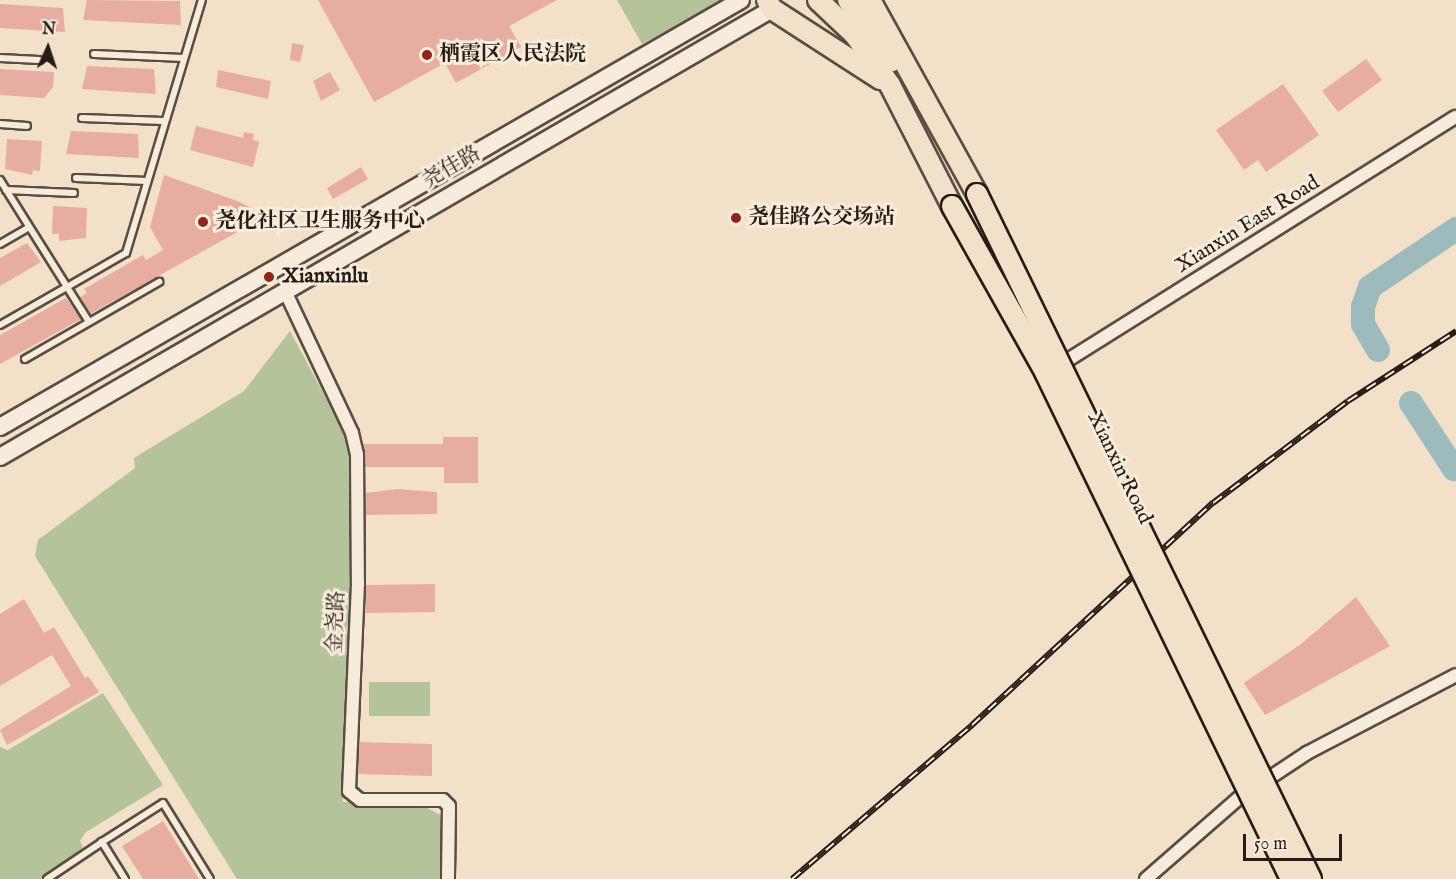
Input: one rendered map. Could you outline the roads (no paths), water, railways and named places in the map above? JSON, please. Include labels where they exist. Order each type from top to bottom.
[{"type":"main road","name":"尧佳路","points":[[0,427],[741,0]]},
{"type":"main road","name":"Xianxin Road","points":[[818,0],[855,35],[890,85],[1045,372],[1291,879]]},
{"type":"main road","name":"Xianxin Road","points":[[848,0],[948,141]]},
{"type":"main road","name":"Xianxin Road","points":[[870,0],[948,141],[1311,879]]},
{"type":"main road","name":"尧佳路","points":[[3,450],[285,291],[769,4]]},
{"type":"main road","name":"Xianxin Road","points":[[769,4],[890,85]]},
{"type":"street","name":"Xianxin East Road","points":[[1060,365],[1456,117]]},
{"type":"street","name":"金尧路","points":[[285,291],[352,433],[357,454],[358,584],[349,791],[360,800],[443,800],[449,806],[448,879]]},
{"type":"street","points":[[1146,879],[1259,785],[1307,753],[1456,675]]},
{"type":"lane","points":[[0,325],[126,253],[163,121],[201,0]]},
{"type":"lane","points":[[94,54],[183,58]]},
{"type":"lane","points":[[0,58],[39,60]]},
{"type":"lane","points":[[82,118],[163,121]]},
{"type":"lane","points":[[0,124],[27,126]]},
{"type":"lane","points":[[76,178],[147,181]]},
{"type":"lane","points":[[0,180],[89,322]]},
{"type":"lane","points":[[6,190],[74,193]]},
{"type":"lane","points":[[0,244],[28,228]]},
{"type":"lane","points":[[25,359],[159,282]]},
{"type":"lane","points":[[47,879],[163,803],[210,879]]},
{"type":"lane","points":[[102,842],[125,879]]},
{"type":"waterway","points":[[1378,350],[1363,324],[1363,307],[1370,287],[1456,229]]},
{"type":"waterway","points":[[1411,403],[1454,469]]},
{"type":"railway","points":[[792,879],[972,725],[1213,503],[1348,401],[1456,331]]},
{"type":"place","name":"栖霞区人民法院","points":[[427,55]]},
{"type":"place","name":"尧佳路公交场站","points":[[736,218]]},
{"type":"place","name":"尧化社区卫生服务中心","points":[[203,222]]},
{"type":"place","name":"Xianxinlu","points":[[269,277]]}]
